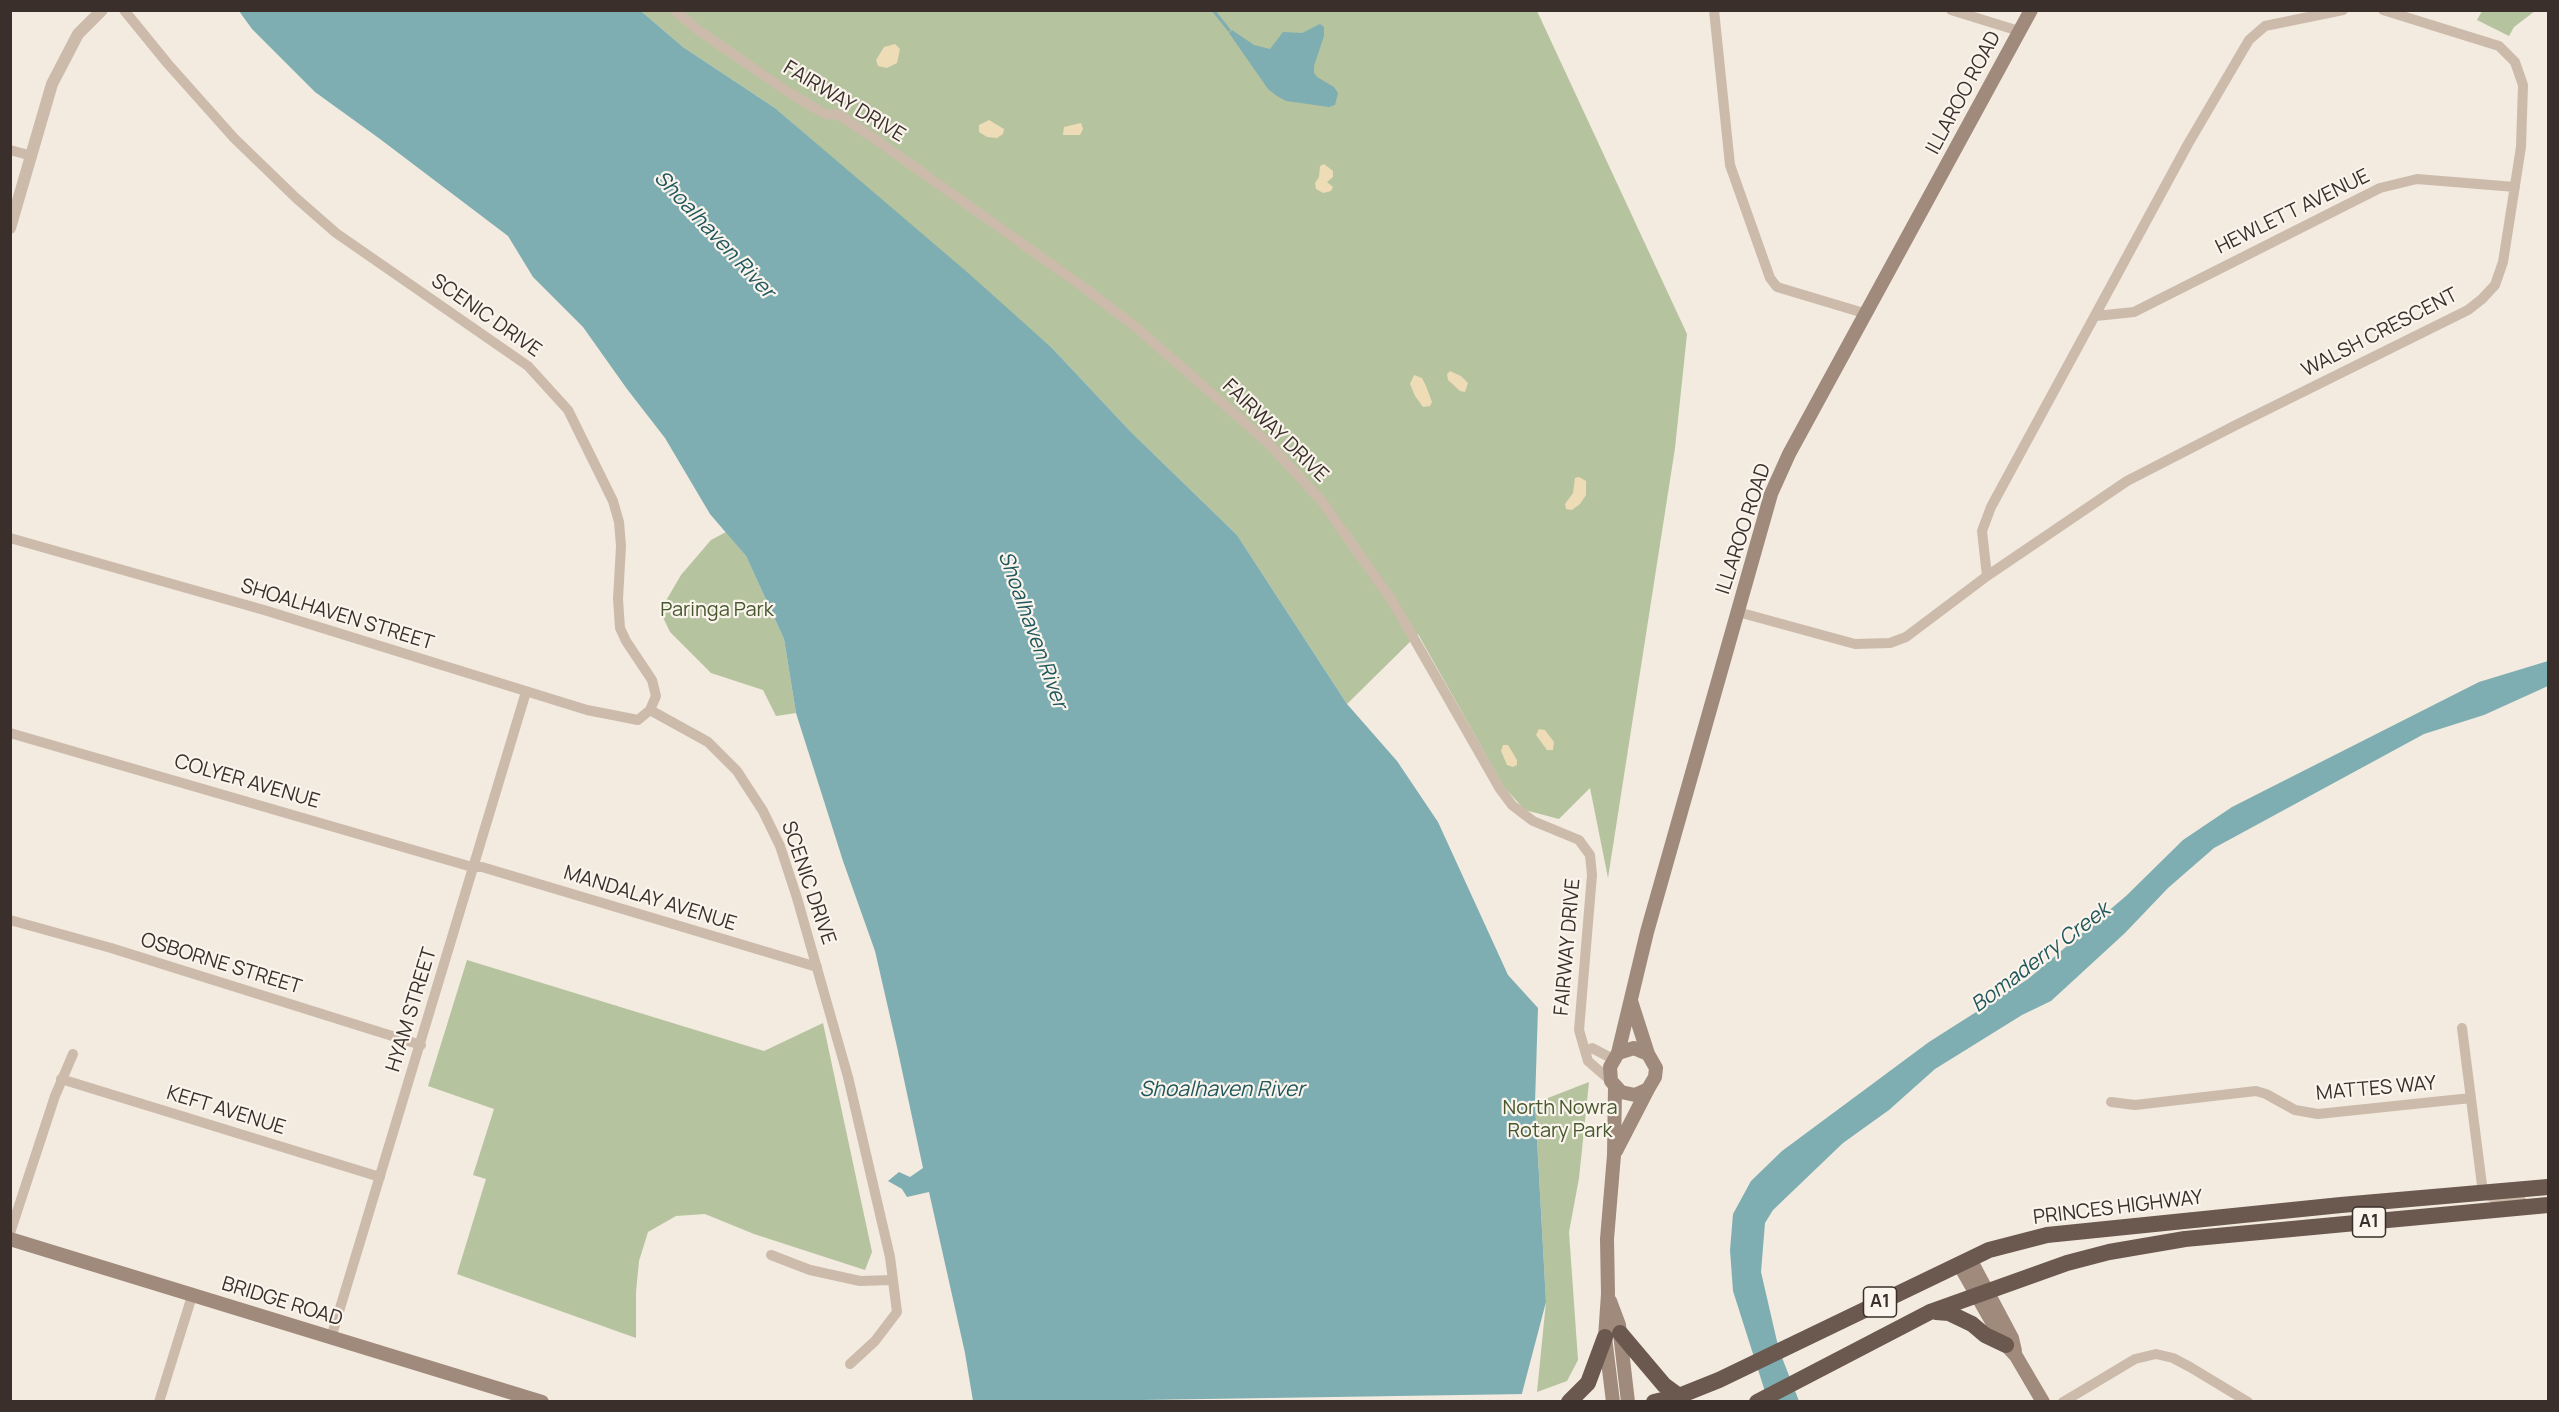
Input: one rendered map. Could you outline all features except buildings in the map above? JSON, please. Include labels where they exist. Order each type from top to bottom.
[{"type":"highway","name":"PRINCES HIGHWAY","points":[[1654,1401],[1679,1396],[1740,1369],[1989,1250],[2070,1232],[2548,1187]]},
{"type":"highway","name":"PRINCES HIGHWAY","points":[[1757,1401],[1818,1372],[1930,1312],[2067,1263],[2143,1245],[2254,1232],[2548,1205]]},
{"type":"highway","points":[[1930,1312],[1949,1313],[1972,1324],[2011,1351]]},
{"type":"highway","points":[[1569,1401],[1588,1383],[1612,1335],[1664,1385],[1679,1396]]},
{"type":"main road","name":"ILLAROO ROAD","points":[[1613,1401],[1607,1239],[1614,1155],[1613,1084],[1610,1066],[1615,1056],[1764,516],[1780,473],[2031,10]]},
{"type":"main road","name":"ILLAROO ROAD","points":[[1614,1155],[1656,1077],[1656,1068],[1648,1054],[1630,999]]},
{"type":"main road","points":[[1615,1056],[1634,1048],[1648,1054]]},
{"type":"main road","points":[[1613,1084],[1620,1092],[1635,1095],[1648,1089]]},
{"type":"main road","name":"BRIDGE ROAD","points":[[10,1239],[542,1401]]},
{"type":"main road","points":[[1965,1262],[2011,1351],[2043,1401]]},
{"type":"main road","name":"ILLAROO ROAD","points":[[1612,1335],[1628,1401]]},
{"type":"street","points":[[10,228],[58,70],[78,34],[102,10]]},
{"type":"street","name":"SCENIC DRIVE","points":[[124,10],[168,64],[234,138],[296,198],[336,233],[528,366],[568,410],[613,501],[619,522],[620,628],[655,687],[656,696],[650,710],[708,742],[729,760],[748,786],[780,846],[817,967],[848,1077],[890,1257],[897,1312],[875,1341],[850,1364]]},
{"type":"street","name":"FAIRWAY DRIVE","points":[[674,10],[698,30],[788,92],[825,114],[839,115],[875,138],[1086,289],[1137,328],[1268,443],[1320,499],[1393,602],[1512,806],[1533,821],[1579,840],[1590,855],[1592,875],[1579,1030],[1588,1061],[1613,1084]]},
{"type":"street","points":[[1714,10],[1730,165],[1770,278],[1777,287],[1867,314]]},
{"type":"street","points":[[1951,10],[2019,31]]},
{"type":"street","points":[[1988,576],[1982,531],[1991,507],[2188,144],[2249,40],[2265,26],[2343,10]]},
{"type":"street","name":"WALSH CRESCENT","points":[[1738,612],[1855,644],[1890,643],[1906,637],[1988,576],[2127,481],[2468,310],[2495,285],[2503,262],[2521,147],[2523,85],[2515,62],[2499,46],[2383,10]]},
{"type":"street","points":[[10,150],[32,156]]},
{"type":"street","name":"HEWLETT AVENUE","points":[[2096,316],[2134,312],[2380,188],[2417,178],[2515,187]]},
{"type":"street","name":"SHOALHAVEN STREET","points":[[10,538],[264,610],[526,692],[632,720],[638,720],[650,710]]},
{"type":"street","name":"HYAM STREET","points":[[331,1338],[526,692]]},
{"type":"street","name":"COLYER AVENUE","points":[[10,733],[472,867]]},
{"type":"street","name":"MANDALAY AVENUE","points":[[472,867],[482,867],[817,967]]},
{"type":"street","name":"OSBORNE STREET","points":[[10,920],[111,948],[421,1045]]},
{"type":"street","points":[[2462,1028],[2483,1193],[2498,1200],[2548,1200]]},
{"type":"street","points":[[1585,1051],[1592,1048],[1615,1056]]},
{"type":"street","points":[[10,1233],[61,1079],[73,1054]]},
{"type":"street","name":"KEFT AVENUE","points":[[61,1079],[380,1177]]},
{"type":"street","name":"MATTES WAY","points":[[2111,1102],[2135,1105],[2256,1092],[2266,1094],[2295,1110],[2318,1114],[2471,1098]]},
{"type":"street","points":[[771,1255],[810,1270],[860,1281],[893,1280]]},
{"type":"street","points":[[159,1401],[192,1296]]},
{"type":"street","points":[[2063,1401],[2136,1359],[2156,1354],[2173,1358],[2190,1366],[2248,1401]]},
{"type":"green space","points":[[2482,10],[2535,11],[2514,27],[2509,36],[2477,20]]},
{"type":"green space","points":[[641,11],[1537,11],[1687,334],[1675,448],[1608,878],[1590,788],[1559,819],[1525,810],[1504,787],[1418,634],[1347,704],[1237,535],[1131,432],[1052,348],[775,108],[683,47]]},
{"type":"green space","name":"Paringa Park","points":[[726,532],[746,556],[784,639],[796,713],[776,716],[763,690],[711,673],[670,632],[660,611],[681,575],[711,540]]},
{"type":"green space","points":[[467,960],[764,1051],[823,1023],[872,1252],[865,1270],[754,1234],[705,1214],[676,1216],[648,1232],[639,1261],[636,1338],[457,1274],[486,1179],[473,1175],[494,1109],[428,1086]]},
{"type":"green space","name":"North Nowra Rotary Park","points":[[1589,1082],[1579,1178],[1569,1232],[1578,1360],[1567,1381],[1537,1392],[1546,1302],[1535,1103]]},
{"type":"sand","points":[[895,44],[900,49],[897,63],[887,68],[878,66],[876,60],[884,47]]},
{"type":"sand","points":[[989,120],[1004,129],[1003,134],[997,138],[987,137],[979,132],[979,125]]},
{"type":"sand","points":[[1081,123],[1083,129],[1080,135],[1063,135],[1064,127]]},
{"type":"sand","points":[[1324,164],[1333,171],[1333,177],[1327,182],[1333,187],[1331,191],[1323,193],[1316,189],[1315,183],[1319,177],[1320,166]]},
{"type":"sand","points":[[1450,371],[1461,376],[1468,383],[1465,392],[1460,391],[1448,380],[1447,374]]},
{"type":"sand","points":[[1414,375],[1422,378],[1432,402],[1430,406],[1423,407],[1415,396],[1410,384]]},
{"type":"sand","points":[[1579,477],[1586,481],[1586,495],[1572,510],[1566,509],[1565,504],[1573,493],[1575,478]]},
{"type":"sand","points":[[1539,729],[1545,730],[1554,742],[1553,750],[1547,750],[1536,735]]},
{"type":"sand","points":[[1503,745],[1508,745],[1517,760],[1517,765],[1513,767],[1507,765],[1501,751]]},
{"type":"water","name":"Shoalhaven River","points":[[239,11],[641,11],[683,47],[775,108],[967,272],[1052,348],[1131,432],[1237,535],[1347,704],[1397,761],[1438,822],[1508,975],[1538,1008],[1535,1103],[1546,1302],[1520,1401],[973,1401],[965,1353],[929,1192],[907,1197],[902,1189],[888,1181],[899,1172],[910,1177],[923,1168],[897,1047],[875,951],[843,861],[796,713],[784,639],[746,556],[710,514],[665,438],[583,327],[533,277],[508,236],[315,92],[252,29]]},
{"type":"water","points":[[1320,24],[1324,27],[1324,36],[1314,66],[1314,73],[1334,87],[1338,93],[1335,105],[1329,107],[1286,101],[1277,96],[1268,89],[1229,33],[1232,30],[1254,45],[1270,49],[1283,32],[1302,33]]},
{"type":"water","points":[[2548,661],[2548,686],[2484,715],[2424,734],[2214,848],[2168,888],[2125,933],[2051,1001],[2022,1015],[1935,1069],[1889,1110],[1843,1143],[1773,1210],[1765,1223],[1761,1272],[1779,1350],[1799,1401],[1768,1401],[1733,1291],[1730,1250],[1733,1214],[1751,1181],[1782,1151],[1929,1042],[2028,979],[2126,896],[2183,840],[2232,807],[2479,682]]},
{"type":"pier","points":[[1525,1394],[1524,1402],[1077,1401]]},
{"type":"waterway","points":[[1213,10],[1229,30]]},
{"type":"water label","name":"Bomaderry Creek","points":[[2041,958]]}]
